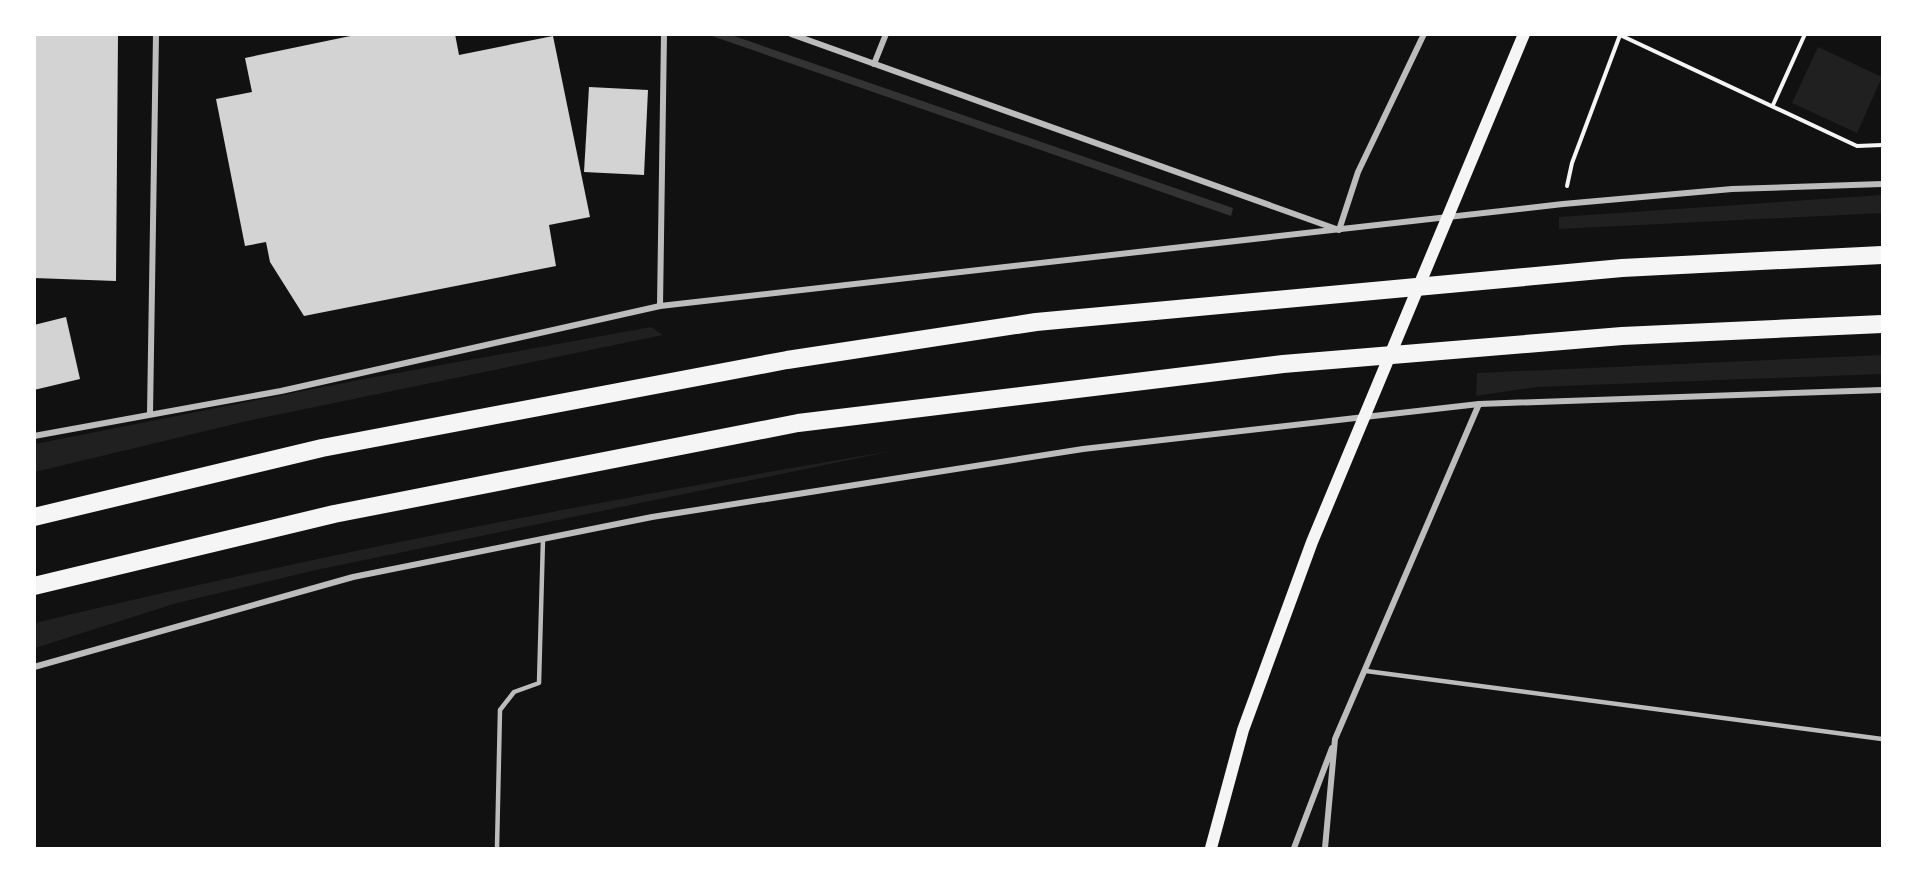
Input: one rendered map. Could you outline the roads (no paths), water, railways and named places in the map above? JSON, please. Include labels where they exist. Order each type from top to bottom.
[{"type":"highway","points":[[34,517],[322,448],[787,360],[1036,322],[1622,268],[1882,255]]},
{"type":"highway","points":[[34,586],[334,513],[798,423],[1283,364],[1622,336],[1882,324]]},
{"type":"main road","points":[[1211,849],[1243,730],[1260,680],[1346,460],[1524,34]]},
{"type":"street","points":[[150,414],[156,34]]},
{"type":"street","points":[[660,306],[664,34]]},
{"type":"street","points":[[791,34],[1339,230]]},
{"type":"street","points":[[874,64],[886,34]]},
{"type":"street","points":[[1339,230],[1358,172],[1424,34]]},
{"type":"street","points":[[34,435],[280,391],[660,306],[1563,204],[1732,189],[1882,184]]},
{"type":"street","points":[[34,667],[353,578],[652,517],[1083,449],[1479,404],[1882,390]]},
{"type":"street","points":[[1294,849],[1335,739],[1479,404]]},
{"type":"street","points":[[1325,849],[1335,739]]},
{"type":"lane","points":[[498,849],[500,710],[514,692],[539,683],[543,539]]},
{"type":"lane","points":[[1366,671],[1882,739]]}]
